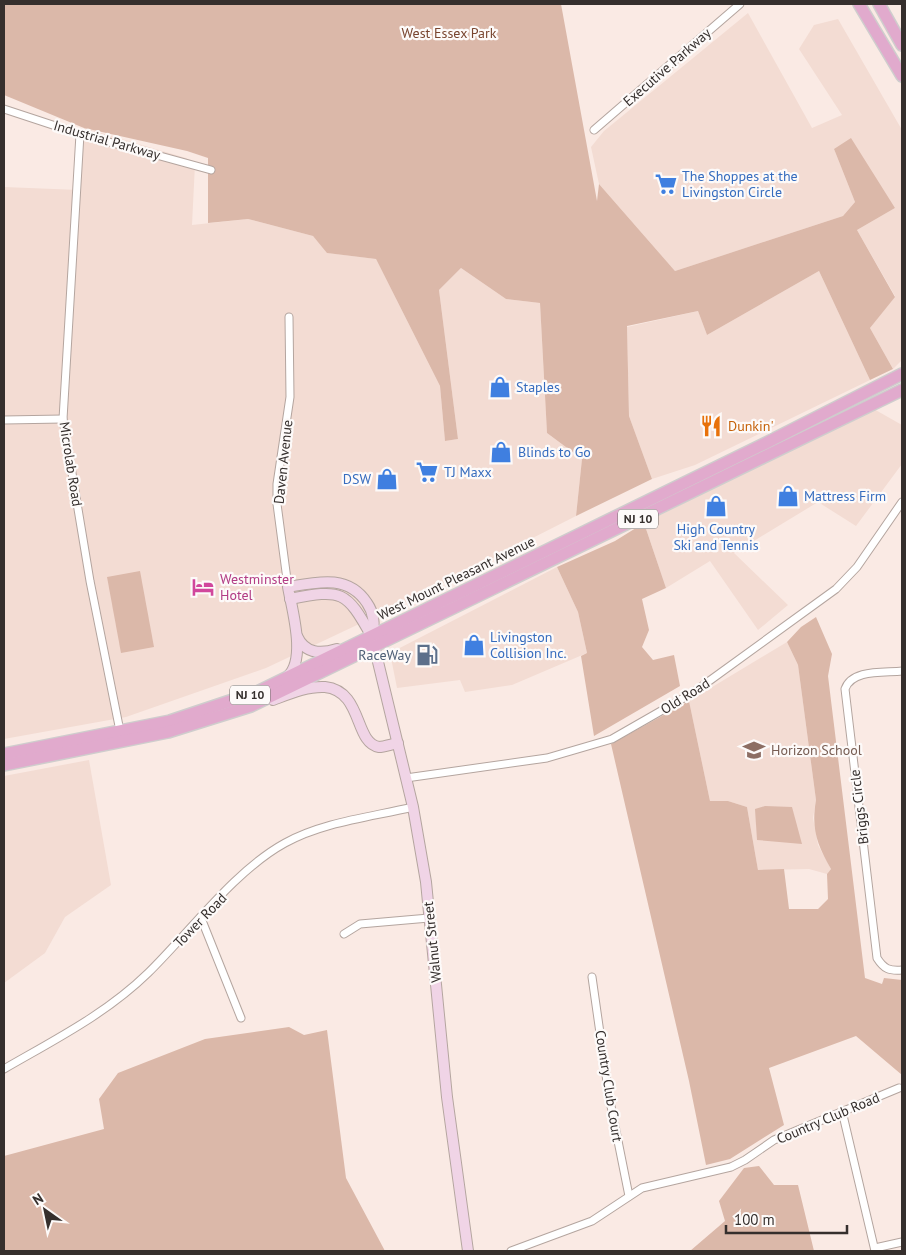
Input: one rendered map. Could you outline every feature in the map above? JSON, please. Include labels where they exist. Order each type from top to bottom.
[{"type":"main road","points":[[860,4],[902,76]]},
{"type":"main road","points":[[879,4],[902,45]]},
{"type":"main road","name":"West Mount Pleasant Avenue","points":[[4,765],[168,732],[252,706],[369,642],[902,374]]},
{"type":"main road","name":"West Mount Pleasant Avenue","points":[[4,754],[190,715],[257,692],[369,642],[902,390]]},
{"type":"street","name":"Executive Parkway","points":[[594,130],[740,4]]},
{"type":"street","name":"Industrial Parkway","points":[[4,108],[80,134],[211,170]]},
{"type":"street","name":"Microlab Road","points":[[80,134],[62,419],[120,731]]},
{"type":"street","name":"Daven Avenue","points":[[284,680],[296,664],[296,636],[278,527],[277,504],[290,397],[289,317]]},
{"type":"street","points":[[4,420],[62,419]]},
{"type":"street","name":"Old Road","points":[[406,778],[547,758],[612,740],[694,692],[836,589],[856,567],[902,502]]},
{"type":"street","name":"Walnut Street","points":[[288,587],[328,581],[352,587],[370,606],[374,622],[369,642]]},
{"type":"street","name":"Walnut Street","points":[[290,599],[326,593],[342,596],[359,613],[398,743],[426,882],[447,1098],[468,1251]]},
{"type":"street","points":[[296,636],[304,646],[320,653],[369,642]]},
{"type":"street","name":"Briggs Circle","points":[[902,671],[856,676],[847,682],[845,689],[877,958],[884,968],[893,971],[902,970]]},
{"type":"street","points":[[252,706],[312,687],[326,687],[339,691],[349,699],[364,734],[372,743],[379,747],[398,743]]},
{"type":"street","name":"Tower Road","points":[[4,1069],[116,1002],[149,973],[242,876],[285,843],[326,828],[412,807]]},
{"type":"street","points":[[201,918],[241,1018]]},
{"type":"street","points":[[344,934],[360,924],[429,918]]},
{"type":"street","name":"Country Club Court","points":[[592,977],[608,1096],[629,1196]]},
{"type":"street","name":"Country Club Road","points":[[511,1251],[592,1221],[642,1188],[731,1166],[745,1160],[774,1140],[899,1088]]},
{"type":"street","points":[[842,1111],[875,1250],[902,1242]]},
{"type":"shaded area","points":[[748,13],[812,128],[842,115],[799,49],[814,25],[838,19],[902,130],[902,360],[893,369],[870,328],[895,296],[857,230],[895,208],[834,149],[855,202],[843,216],[675,271],[599,184],[591,147],[604,131]]},
{"type":"shaded area","points":[[84,128],[186,158],[195,164],[192,225],[248,219],[313,236],[328,253],[376,259],[440,386],[445,441],[458,439],[439,290],[461,268],[506,299],[540,303],[547,433],[582,459],[576,516],[412,599],[266,668],[126,717],[4,739],[4,187],[79,190]]},
{"type":"shaded area","points":[[819,271],[870,380],[695,465],[652,479],[629,416],[627,327],[698,311],[707,335]]},
{"type":"shaded area","points":[[872,408],[902,425],[902,464],[856,526],[818,502],[734,553],[788,605],[758,630],[710,561],[666,588],[644,523]]},
{"type":"shaded area","points":[[557,567],[578,612],[587,653],[512,685],[465,692],[460,680],[397,688],[390,653]]},
{"type":"shaded area","name":"Horizon School","points":[[787,642],[798,665],[816,800],[813,818],[818,845],[831,869],[827,874],[809,869],[758,870],[747,807],[728,801],[710,801],[689,701]]},
{"type":"shaded area","points":[[89,760],[111,885],[65,917],[45,953],[4,983],[4,776]]},
{"type":"green space","name":"West Essex Park","points":[[4,4],[561,4],[597,201],[599,184],[675,271],[843,216],[855,202],[834,149],[851,138],[895,208],[857,230],[895,297],[870,328],[893,369],[870,380],[819,271],[707,335],[698,311],[627,326],[629,416],[652,479],[576,516],[582,459],[547,433],[540,303],[506,299],[461,268],[439,290],[458,439],[445,441],[440,386],[376,259],[327,253],[313,236],[248,219],[208,223],[208,158],[187,151],[84,128],[4,95]]},
{"type":"green space","points":[[644,523],[666,588],[642,599],[649,630],[642,647],[653,660],[674,655],[680,686],[594,736],[581,656],[587,653],[578,612],[557,567],[615,541]]},
{"type":"green space","points":[[140,571],[154,647],[121,653],[107,577]]},
{"type":"green space","points":[[816,617],[832,654],[828,676],[865,978],[882,984],[884,978],[902,980],[902,1075],[856,1036],[769,1068],[784,1125],[730,1159],[706,1165],[689,1081],[611,744],[689,701],[710,801],[728,801],[747,807],[758,870],[784,869],[789,909],[818,909],[828,899],[827,874],[831,869],[816,836],[814,820],[816,800],[798,665],[787,642],[801,627]]},
{"type":"green space","points":[[765,806],[792,807],[802,844],[757,840],[755,809]]},
{"type":"green space","points":[[289,1027],[304,1035],[327,1030],[346,1178],[385,1251],[4,1251],[4,1156],[104,1129],[99,1099],[118,1073],[205,1039]]},
{"type":"green space","points":[[759,1166],[774,1185],[798,1185],[814,1251],[690,1251],[725,1221],[719,1201],[744,1168]]},
{"type":"place","name":"The Shoppes at the Livingston Circle","points":[[666,184]]},
{"type":"place","name":"Staples","points":[[500,387]]},
{"type":"place","name":"Dunkin'","points":[[711,426]]},
{"type":"place","name":"Blinds to Go","points":[[501,452]]},
{"type":"place","name":"TJ Maxx","points":[[427,472]]},
{"type":"place","name":"DSW","points":[[387,479]]},
{"type":"place","name":"Mattress Firm","points":[[788,496]]},
{"type":"place","name":"High Country Ski and Tennis","points":[[716,506]]},
{"type":"place","name":"Westminster Hotel","points":[[203,587]]},
{"type":"place","name":"Livingston Collision Inc.","points":[[474,645]]},
{"type":"place","name":"RaceWay","points":[[427,655]]},
{"type":"place","name":"Horizon School","points":[[754,750]]}]
